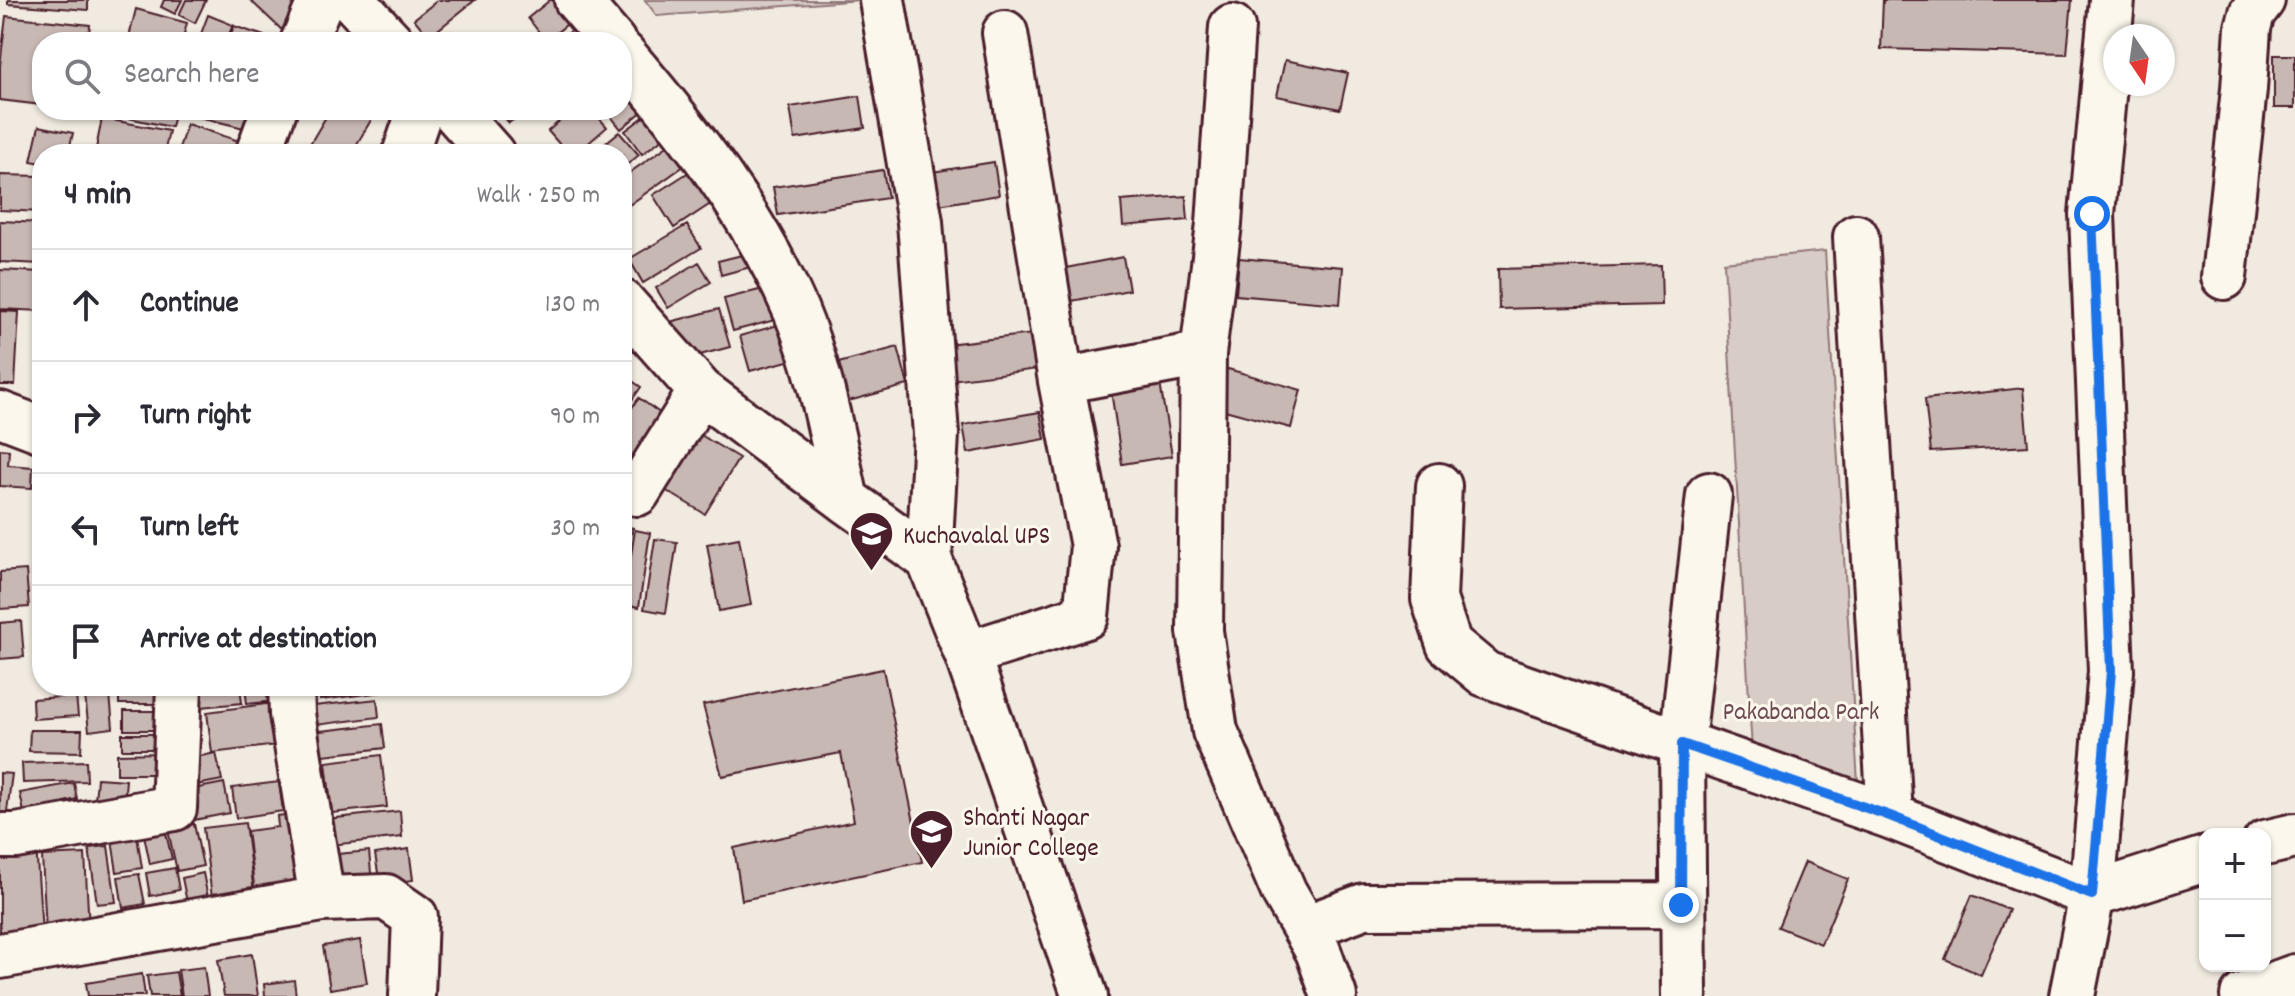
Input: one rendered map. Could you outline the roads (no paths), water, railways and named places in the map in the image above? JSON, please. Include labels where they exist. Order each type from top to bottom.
[{"type":"street","points":[[307,32],[321,0]]},
{"type":"street","points":[[352,0],[382,32]]},
{"type":"street","points":[[577,0],[604,32]]},
{"type":"street","points":[[882,0],[920,222],[936,434],[929,559],[967,654],[1085,996]]},
{"type":"street","points":[[2072,996],[2092,895],[2111,671],[2092,214],[2112,0]]},
{"type":"street","points":[[2224,277],[2248,28],[2252,13],[2262,0]]},
{"type":"street","points":[[1232,27],[1219,224],[1203,354],[1200,631],[1215,731],[1284,892],[1318,951],[1334,996]]},
{"type":"street","points":[[967,654],[1086,616],[1093,546],[1061,381],[1005,33]]},
{"type":"street","points":[[632,65],[680,121],[758,231],[796,313],[821,387],[846,500]]},
{"type":"street","points":[[262,144],[270,120]]},
{"type":"street","points":[[408,144],[417,120]]},
{"type":"street","points":[[462,120],[483,144]]},
{"type":"street","points":[[1856,237],[1890,816]]},
{"type":"street","points":[[632,313],[701,391],[929,559]]},
{"type":"street","points":[[1061,381],[1203,354]]},
{"type":"street","points":[[632,491],[637,493],[701,391]]},
{"type":"street","points":[[0,414],[32,426]]},
{"type":"street","points":[[1439,486],[1434,599],[1449,644],[1485,674],[1890,816],[2092,895],[2199,861]]},
{"type":"street","points":[[1684,996],[1682,744],[1709,495]]},
{"type":"street","points":[[0,836],[16,836],[174,808],[179,696]]},
{"type":"street","points":[[291,696],[322,899]]},
{"type":"street","points":[[2271,842],[2295,836]]},
{"type":"street","points":[[0,956],[322,899],[386,897],[415,917],[412,996]]},
{"type":"street","points":[[1305,928],[1364,906],[1681,905]]},
{"type":"street","points":[[2243,996],[2295,977]]},
{"type":"place","name":"Kuchavalal UPS","points":[[872,573]]},
{"type":"place","name":"Shanti Nagar Junior College","points":[[932,870]]},
{"type":"park label","name":"Pakabanda Park","points":[[1801,710]]}]
